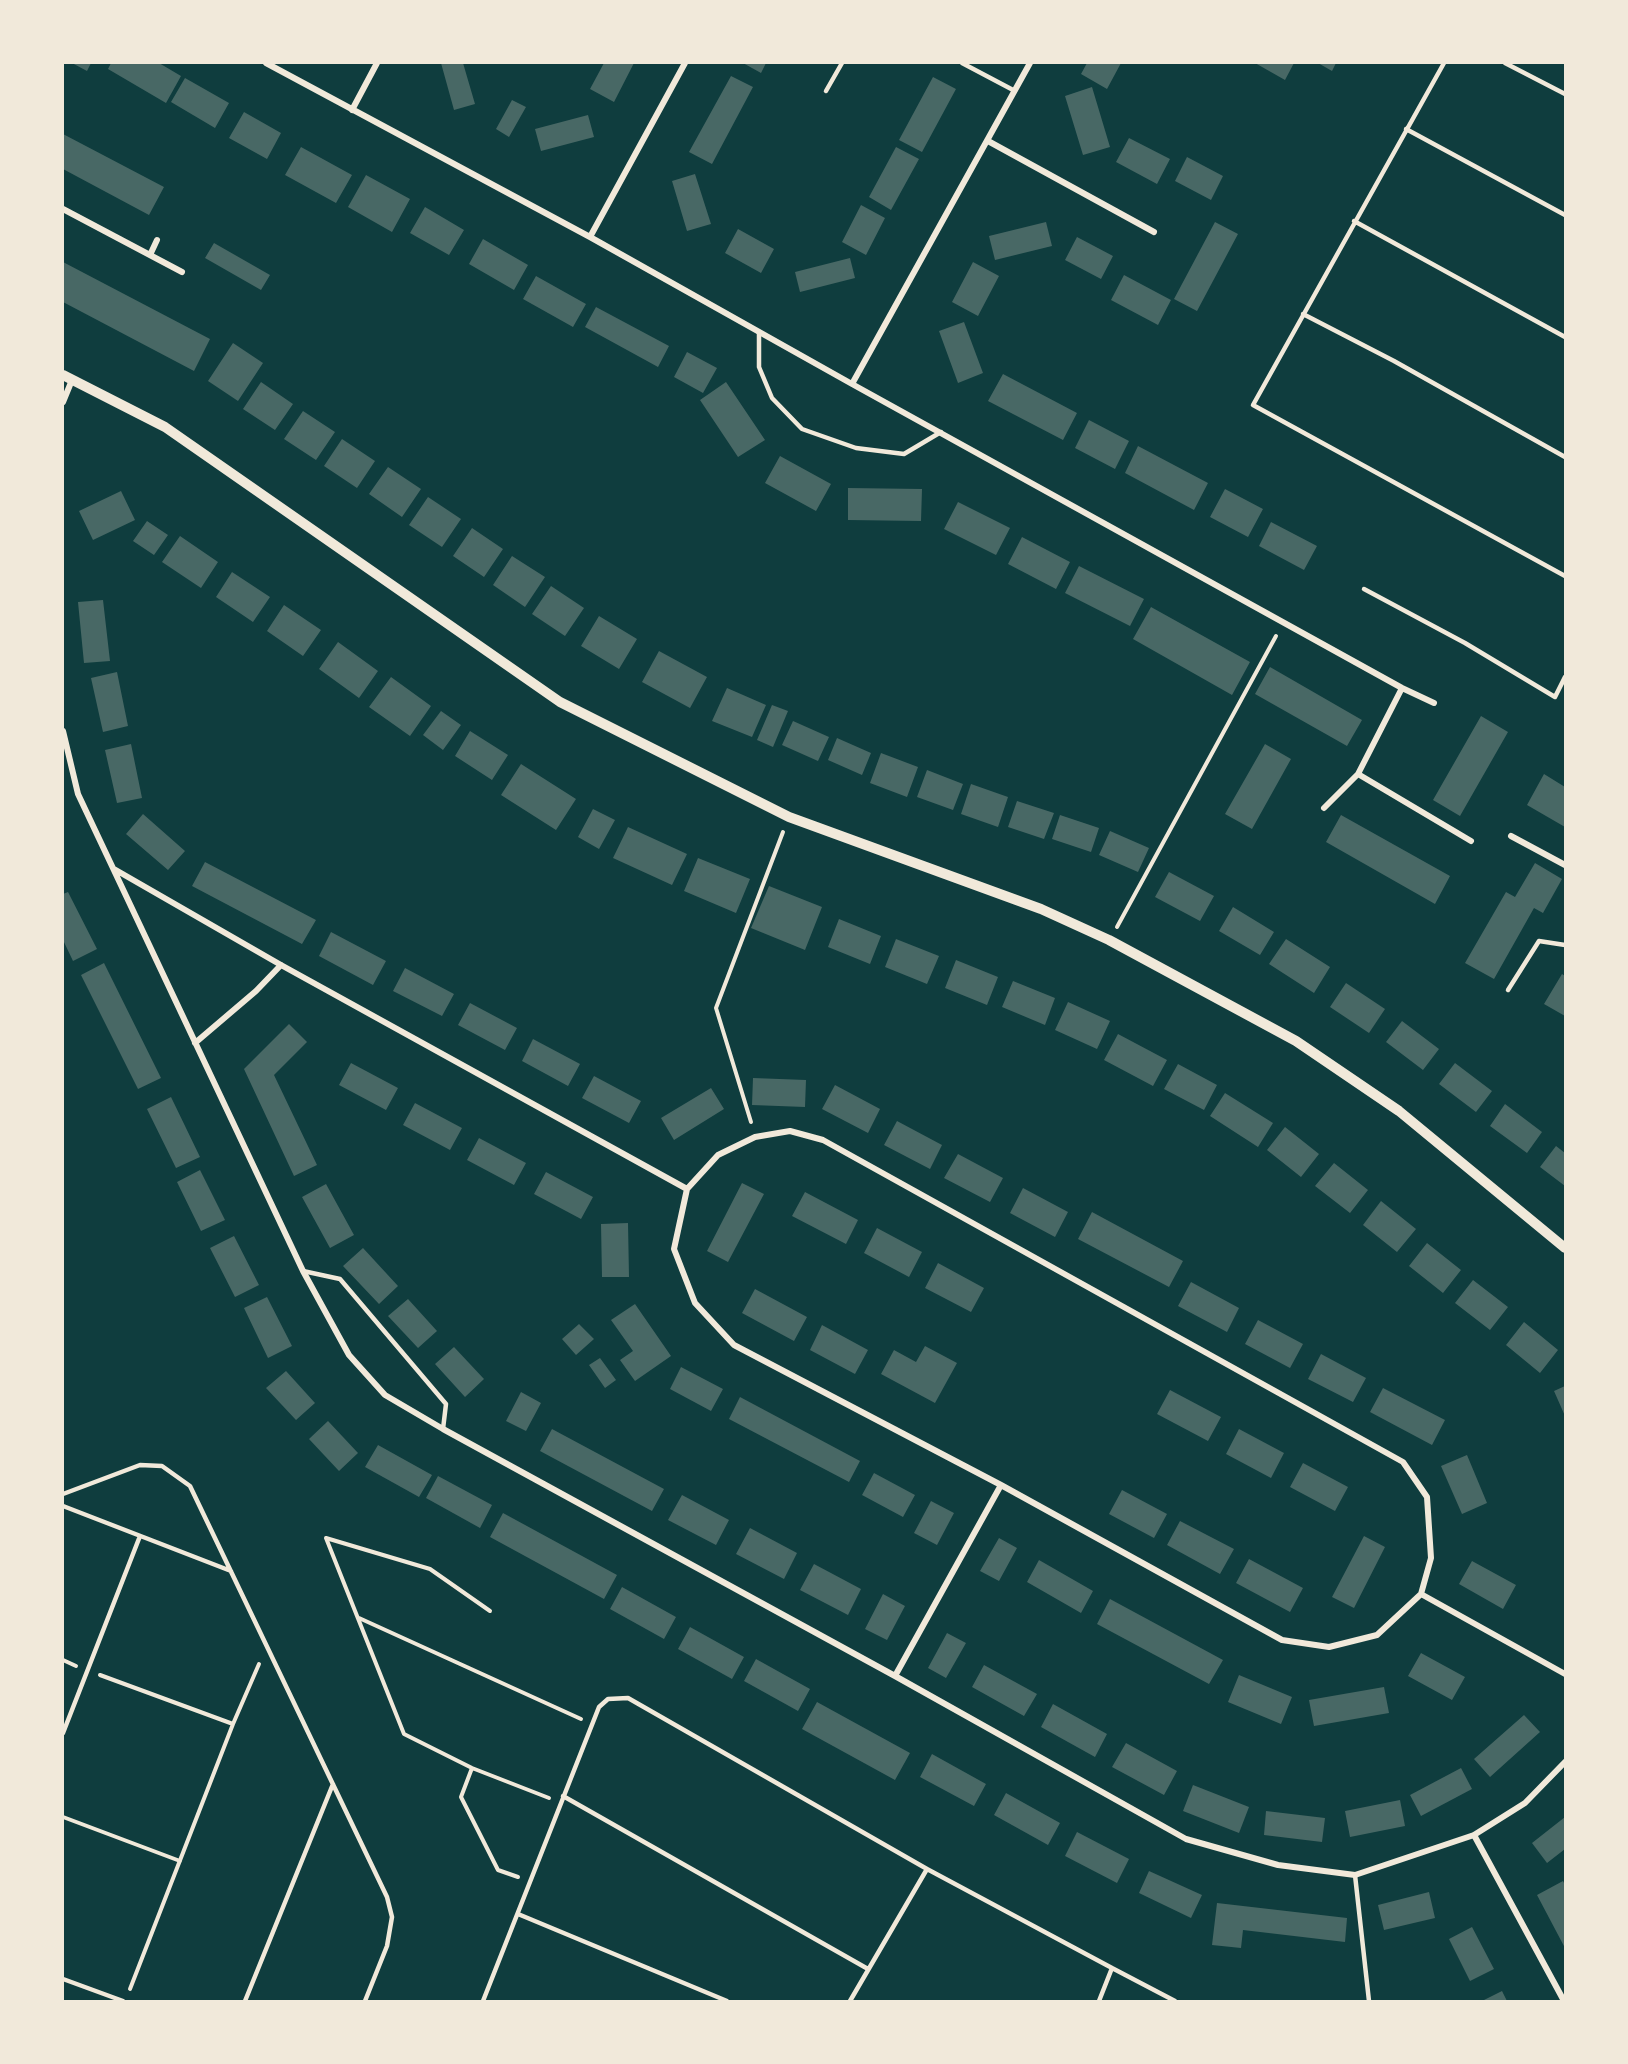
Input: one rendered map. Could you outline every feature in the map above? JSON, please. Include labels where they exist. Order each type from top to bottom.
[{"type":"street","points":[[266,63],[591,237],[759,333],[1402,688],[1434,703]]},
{"type":"street","points":[[352,110],[377,63]]},
{"type":"street","points":[[591,237],[685,63]]},
{"type":"street","points":[[852,384],[1030,63]]},
{"type":"street","points":[[988,141],[1154,232]]},
{"type":"street","points":[[63,210],[182,272]]},
{"type":"street","points":[[150,255],[157,240]]},
{"type":"street","points":[[63,402],[68,377],[165,427],[560,702],[789,818],[1041,909],[1109,940],[1296,1041],[1399,1111],[1565,1248]]},
{"type":"street","points":[[1323,808],[1358,774],[1402,688]]},
{"type":"street","points":[[63,730],[78,794],[303,1271],[349,1354],[385,1395],[443,1429],[896,1676],[1186,1839],[1278,1866],[1355,1875],[1474,1835],[1525,1803],[1565,1762]]},
{"type":"street","points":[[1358,774],[1471,841]]},
{"type":"street","points":[[1511,836],[1565,865]]},
{"type":"street","points":[[112,868],[281,965],[687,1189]]},
{"type":"street","points":[[195,1043],[256,991],[281,965]]},
{"type":"street","points":[[790,1131],[823,1140],[1403,1462],[1427,1497],[1431,1558],[1421,1594],[1377,1635],[1329,1647],[1282,1640],[1001,1485],[734,1345],[695,1303],[674,1249],[687,1189],[718,1155],[755,1137],[790,1131]]},
{"type":"street","points":[[896,1676],[1001,1485]]},
{"type":"street","points":[[1421,1594],[1565,1674]]},
{"type":"street","points":[[1474,1835],[1564,2001]]},
{"type":"lane","points":[[826,91],[842,63]]},
{"type":"lane","points":[[962,63],[1015,92]]},
{"type":"lane","points":[[1444,63],[1253,405],[1565,576]]},
{"type":"lane","points":[[1505,63],[1565,94]]},
{"type":"lane","points":[[1406,129],[1565,215]]},
{"type":"lane","points":[[1354,221],[1565,337]]},
{"type":"lane","points":[[1303,314],[1394,361],[1565,457]]},
{"type":"lane","points":[[759,333],[759,367],[772,398],[802,429],[856,448],[904,454],[941,432]]},
{"type":"lane","points":[[1364,589],[1465,643],[1555,697],[1565,677]]},
{"type":"lane","points":[[1508,990],[1539,941],[1565,945]]},
{"type":"lane","points":[[303,1271],[340,1279],[446,1404],[443,1429]]},
{"type":"lane","points":[[63,1494],[140,1465],[162,1466],[190,1486],[387,1898],[392,1917],[387,1946],[365,2001]]},
{"type":"lane","points":[[63,1506],[231,1571]]},
{"type":"lane","points":[[63,1733],[140,1536]]},
{"type":"lane","points":[[483,2001],[599,1707],[608,1700],[628,1698],[927,1869],[1175,2001]]},
{"type":"lane","points":[[245,2001],[333,1784]]},
{"type":"lane","points":[[564,1796],[868,1969]]},
{"type":"lane","points":[[850,2001],[927,1869]]},
{"type":"lane","points":[[1355,1875],[1369,2001]]},
{"type":"lane","points":[[518,1914],[727,2001]]},
{"type":"lane","points":[[1099,2001],[1112,1968]]},
{"type":"lane","points":[[63,1979],[123,2001]]},
{"type":"path","points":[[1109,940],[1284,622]]},
{"type":"path","points":[[755,1137],[716,1008],[789,818]]},
{"type":"path","points":[[490,1611],[430,1569],[326,1538],[404,1734],[472,1768],[561,1803]]},
{"type":"path","points":[[359,1618],[592,1724]]},
{"type":"path","points":[[130,1990],[232,1724],[267,1646]]},
{"type":"path","points":[[63,1660],[232,1724]]},
{"type":"path","points":[[472,1768],[461,1797],[498,1870],[530,1882]]},
{"type":"path","points":[[63,1817],[180,1861]]},
{"type":"building","points":[[72,63],[91,63],[87,71]]},
{"type":"building","points":[[111,63],[159,63],[181,76],[166,103],[108,69]]},
{"type":"building","points":[[441,63],[463,63],[475,104],[454,110]]},
{"type":"building","points":[[604,63],[634,63],[614,102],[590,89]]},
{"type":"building","points":[[743,63],[766,63],[761,73]]},
{"type":"building","points":[[1087,63],[1121,63],[1107,89],[1081,74]]},
{"type":"building","points":[[1255,63],[1294,63],[1285,80]]},
{"type":"building","points":[[1318,63],[1336,63],[1332,71]]},
{"type":"building","points":[[731,76],[753,87],[712,164],[689,152]]},
{"type":"building","points":[[933,77],[956,89],[922,152],[899,140]]},
{"type":"building","points":[[185,78],[229,103],[215,128],[171,102]]},
{"type":"building","points":[[1092,87],[1110,147],[1083,155],[1065,96]]},
{"type":"building","points":[[512,100],[526,107],[509,137],[496,129]]},
{"type":"building","points":[[244,112],[281,133],[267,159],[229,138]]},
{"type":"building","points":[[588,115],[594,137],[541,151],[535,129]]},
{"type":"building","points":[[63,134],[164,187],[149,215],[63,169]]},
{"type":"building","points":[[1129,138],[1170,159],[1157,184],[1116,162]]},
{"type":"building","points":[[301,147],[352,175],[336,203],[285,175]]},
{"type":"building","points":[[896,147],[919,159],[891,210],[869,197]]},
{"type":"building","points":[[1187,157],[1223,176],[1211,200],[1175,181]]},
{"type":"building","points":[[695,174],[711,224],[687,231],[672,181]]},
{"type":"building","points":[[366,175],[410,199],[392,232],[348,207]]},
{"type":"building","points":[[861,205],[885,218],[866,255],[842,242]]},
{"type":"building","points":[[425,207],[464,230],[449,255],[410,233]]},
{"type":"building","points":[[1046,222],[1052,246],[995,260],[989,236]]},
{"type":"building","points":[[1215,222],[1238,234],[1197,311],[1174,299]]},
{"type":"building","points":[[738,229],[774,249],[761,273],[725,253]]},
{"type":"building","points":[[1077,237],[1113,256],[1101,279],[1065,260]]},
{"type":"building","points":[[483,239],[528,265],[514,290],[469,264]]},
{"type":"building","points":[[214,243],[270,275],[261,290],[205,258]]},
{"type":"building","points":[[850,258],[855,278],[800,292],[795,272]]},
{"type":"building","points":[[63,262],[210,339],[194,371],[63,302]]},
{"type":"building","points":[[973,262],[999,276],[978,316],[952,302]]},
{"type":"building","points":[[1124,275],[1171,300],[1158,325],[1111,300]]},
{"type":"building","points":[[536,276],[586,304],[573,327],[523,299]]},
{"type":"building","points":[[596,307],[669,346],[658,367],[585,327]]},
{"type":"building","points":[[964,322],[983,373],[958,383],[939,331]]},
{"type":"building","points":[[233,343],[263,363],[238,401],[208,381]]},
{"type":"building","points":[[687,352],[717,368],[703,393],[674,377]]},
{"type":"building","points":[[1003,374],[1077,413],[1063,440],[988,401]]},
{"type":"building","points":[[261,382],[293,404],[275,430],[243,409]]},
{"type":"building","points":[[726,382],[765,440],[738,457],[700,400]]},
{"type":"building","points":[[303,411],[335,432],[316,460],[284,439]]},
{"type":"building","points":[[1089,420],[1129,441],[1115,469],[1075,448]]},
{"type":"building","points":[[342,439],[375,461],[357,488],[324,466]]},
{"type":"building","points":[[1138,446],[1208,483],[1194,510],[1125,473]]},
{"type":"building","points":[[780,456],[831,484],[816,511],[765,483]]},
{"type":"building","points":[[388,467],[421,489],[402,517],[369,494]]},
{"type":"building","points":[[848,488],[922,489],[921,521],[848,520]]},
{"type":"building","points":[[1225,489],[1263,509],[1248,537],[1210,517]]},
{"type":"building","points":[[121,491],[135,520],[93,540],[79,511]]},
{"type":"building","points":[[428,497],[461,519],[442,547],[409,525]]},
{"type":"building","points":[[958,502],[1010,528],[996,555],[944,529]]},
{"type":"building","points":[[147,521],[168,535],[154,555],[133,541]]},
{"type":"building","points":[[1271,522],[1317,546],[1304,570],[1259,546]]},
{"type":"building","points":[[472,528],[503,549],[484,577],[453,556]]},
{"type":"building","points":[[180,536],[218,562],[201,588],[162,562]]},
{"type":"building","points":[[1022,537],[1070,562],[1056,589],[1008,564]]},
{"type":"building","points":[[512,556],[545,577],[525,607],[493,585]]},
{"type":"building","points":[[1079,566],[1144,599],[1130,626],[1065,593]]},
{"type":"building","points":[[232,572],[270,597],[253,622],[216,597]]},
{"type":"building","points":[[551,586],[584,608],[565,636],[532,614]]},
{"type":"building","points":[[103,600],[110,661],[84,663],[78,602]]},
{"type":"building","points":[[284,605],[321,630],[303,656],[267,631]]},
{"type":"building","points":[[1151,607],[1250,662],[1232,695],[1133,639]]},
{"type":"building","points":[[599,616],[637,639],[619,669],[581,646]]},
{"type":"building","points":[[338,642],[378,671],[359,698],[319,669]]},
{"type":"building","points":[[659,651],[707,677],[690,708],[642,682]]},
{"type":"building","points":[[1270,667],[1362,720],[1347,746],[1255,694]]},
{"type":"building","points":[[117,672],[128,726],[103,732],[91,678]]},
{"type":"building","points":[[391,677],[431,706],[410,736],[369,707]]},
{"type":"building","points":[[727,688],[766,705],[752,737],[712,721]]},
{"type":"building","points":[[772,705],[788,711],[773,747],[757,740]]},
{"type":"building","points":[[441,711],[461,725],[443,750],[423,735]]},
{"type":"building","points":[[1481,716],[1508,732],[1460,816],[1433,800]]},
{"type":"building","points":[[793,721],[829,737],[818,761],[782,745]]},
{"type":"building","points":[[470,731],[508,755],[492,780],[455,756]]},
{"type":"building","points":[[837,738],[871,753],[862,775],[828,760]]},
{"type":"building","points":[[131,744],[142,798],[117,803],[105,750]]},
{"type":"building","points":[[1265,744],[1291,759],[1252,829],[1225,814]]},
{"type":"building","points":[[881,753],[918,767],[907,797],[870,783]]},
{"type":"building","points":[[521,764],[576,799],[556,830],[501,795]]},
{"type":"building","points":[[927,770],[963,784],[953,810],[917,797]]},
{"type":"building","points":[[1544,774],[1565,787],[1565,827],[1527,805]]},
{"type":"building","points":[[971,784],[1008,797],[998,827],[961,814]]},
{"type":"building","points":[[1017,801],[1054,813],[1044,839],[1008,827]]},
{"type":"building","points":[[593,809],[615,820],[599,849],[578,837]]},
{"type":"building","points":[[143,814],[185,851],[168,870],[126,834]]},
{"type":"building","points":[[1060,815],[1099,828],[1091,852],[1052,839]]},
{"type":"building","points":[[1341,815],[1450,876],[1435,904],[1326,842]]},
{"type":"building","points":[[628,827],[687,854],[672,885],[613,858]]},
{"type":"building","points":[[1110,831],[1149,848],[1138,872],[1099,855]]},
{"type":"building","points":[[698,858],[750,879],[736,913],[684,891]]},
{"type":"building","points":[[205,862],[316,920],[302,944],[192,886]]},
{"type":"building","points":[[1535,863],[1562,879],[1543,913],[1534,908],[1494,979],[1465,963],[1506,892],[1515,897]]},
{"type":"building","points":[[1169,872],[1214,896],[1200,921],[1155,897]]},
{"type":"building","points":[[769,886],[822,907],[805,950],[751,928]]},
{"type":"building","points":[[68,892],[97,949],[73,961],[63,940],[63,894]]},
{"type":"building","points":[[1233,907],[1274,932],[1260,955],[1219,931]]},
{"type":"building","points":[[839,919],[881,936],[870,964],[828,947]]},
{"type":"building","points":[[331,932],[386,961],[373,985],[319,956]]},
{"type":"building","points":[[896,939],[939,956],[927,984],[885,967]]},
{"type":"building","points":[[1286,939],[1330,967],[1314,993],[1269,964]]},
{"type":"building","points":[[956,960],[998,977],[987,1005],[945,988]]},
{"type":"building","points":[[104,963],[161,1078],[138,1089],[81,975]]},
{"type":"building","points":[[405,968],[454,994],[442,1016],[393,991]]},
{"type":"building","points":[[1562,974],[1565,976],[1565,1016],[1544,1004]]},
{"type":"building","points":[[1013,981],[1055,998],[1045,1025],[1002,1007]]},
{"type":"building","points":[[1346,983],[1385,1009],[1369,1033],[1330,1007]]},
{"type":"building","points":[[1068,1002],[1110,1021],[1097,1049],[1055,1030]]},
{"type":"building","points":[[470,1003],[517,1028],[505,1050],[458,1025]]},
{"type":"building","points":[[1402,1021],[1439,1049],[1423,1070],[1386,1042]]},
{"type":"building","points":[[289,1024],[307,1042],[274,1075],[317,1165],[294,1176],[244,1069]]},
{"type":"building","points":[[1118,1034],[1167,1060],[1153,1086],[1104,1060]]},
{"type":"building","points":[[533,1039],[580,1064],[568,1086],[522,1061]]},
{"type":"building","points":[[351,1063],[398,1088],[386,1110],[339,1085]]},
{"type":"building","points":[[1455,1063],[1492,1091],[1476,1112],[1439,1084]]},
{"type":"building","points":[[1178,1064],[1217,1085],[1204,1110],[1164,1089]]},
{"type":"building","points":[[594,1076],[641,1101],[629,1123],[582,1098]]},
{"type":"building","points":[[753,1078],[806,1080],[805,1107],[752,1105]]},
{"type":"building","points":[[835,1085],[880,1109],[868,1133],[822,1109]]},
{"type":"building","points":[[711,1088],[724,1109],[674,1140],[661,1118]]},
{"type":"building","points":[[1225,1093],[1273,1123],[1258,1147],[1210,1116]]},
{"type":"building","points":[[171,1097],[200,1157],[176,1168],[147,1109]]},
{"type":"building","points":[[415,1103],[462,1128],[450,1150],[403,1125]]},
{"type":"building","points":[[1505,1104],[1542,1132],[1527,1153],[1490,1126]]},
{"type":"building","points":[[897,1121],[942,1145],[930,1169],[884,1145]]},
{"type":"building","points":[[1285,1127],[1319,1154],[1301,1177],[1267,1150]]},
{"type":"building","points":[[479,1138],[526,1163],[514,1185],[467,1160]]},
{"type":"building","points":[[1556,1146],[1565,1153],[1565,1186],[1540,1167]]},
{"type":"building","points":[[958,1154],[1003,1178],[990,1202],[944,1178]]},
{"type":"building","points":[[1334,1163],[1368,1190],[1350,1213],[1315,1186]]},
{"type":"building","points":[[200,1170],[225,1220],[201,1231],[177,1182]]},
{"type":"building","points":[[546,1172],[593,1197],[581,1219],[534,1194]]},
{"type":"building","points":[[742,1183],[764,1194],[728,1262],[707,1251]]},
{"type":"building","points":[[326,1184],[354,1235],[330,1248],[302,1197]]},
{"type":"building","points":[[1023,1188],[1068,1212],[1055,1237],[1010,1213]]},
{"type":"building","points":[[805,1192],[858,1220],[846,1244],[792,1216]]},
{"type":"building","points":[[1381,1201],[1416,1229],[1397,1252],[1363,1225]]},
{"type":"building","points":[[1092,1212],[1183,1261],[1169,1287],[1078,1239]]},
{"type":"building","points":[[628,1223],[629,1277],[602,1277],[601,1224]]},
{"type":"building","points":[[877,1228],[922,1252],[909,1277],[864,1253]]},
{"type":"building","points":[[234,1236],[259,1285],[235,1297],[210,1248]]},
{"type":"building","points":[[1427,1243],[1461,1270],[1443,1293],[1409,1266]]},
{"type":"building","points":[[363,1248],[398,1286],[379,1304],[343,1266]]},
{"type":"building","points":[[938,1263],[984,1288],[971,1312],[925,1288]]},
{"type":"building","points":[[1473,1280],[1508,1307],[1490,1330],[1455,1303]]},
{"type":"building","points":[[1191,1282],[1239,1308],[1227,1332],[1178,1306]]},
{"type":"building","points":[[755,1289],[807,1317],[794,1341],[742,1313]]},
{"type":"building","points":[[267,1297],[292,1346],[268,1358],[244,1308]]},
{"type":"building","points":[[408,1299],[437,1331],[418,1348],[388,1316]]},
{"type":"building","points":[[635,1304],[671,1356],[635,1381],[620,1360],[633,1351],[611,1320]]},
{"type":"building","points":[[1258,1320],[1303,1344],[1290,1368],[1245,1344]]},
{"type":"building","points":[[1524,1322],[1558,1350],[1540,1373],[1506,1345]]},
{"type":"building","points":[[579,1324],[594,1339],[576,1355],[562,1339]]},
{"type":"building","points":[[822,1325],[868,1350],[855,1374],[810,1350]]},
{"type":"building","points":[[925,1346],[957,1363],[935,1403],[881,1374],[894,1350],[916,1362]]},
{"type":"building","points":[[454,1347],[484,1379],[465,1397],[435,1364]]},
{"type":"building","points":[[1321,1354],[1366,1378],[1353,1402],[1308,1379]]},
{"type":"building","points":[[600,1358],[616,1380],[605,1388],[589,1365]]},
{"type":"building","points":[[681,1367],[723,1389],[711,1411],[670,1389]]},
{"type":"building","points":[[286,1371],[315,1403],[296,1420],[266,1388]]},
{"type":"building","points":[[1565,1386],[1565,1416],[1554,1391]]},
{"type":"building","points":[[1383,1388],[1445,1420],[1432,1445],[1370,1412]]},
{"type":"building","points":[[1170,1390],[1221,1417],[1208,1441],[1157,1414]]},
{"type":"building","points":[[521,1392],[541,1403],[526,1431],[506,1421]]},
{"type":"building","points":[[740,1397],[860,1461],[849,1482],[729,1419]]},
{"type":"building","points":[[328,1421],[358,1453],[339,1471],[309,1439]]},
{"type":"building","points":[[552,1429],[664,1489],[652,1511],[540,1451]]},
{"type":"building","points":[[1239,1429],[1284,1453],[1271,1478],[1226,1454]]},
{"type":"building","points":[[378,1445],[432,1475],[419,1497],[365,1467]]},
{"type":"building","points":[[1467,1455],[1487,1503],[1462,1514],[1441,1466]]},
{"type":"building","points":[[1303,1463],[1348,1487],[1335,1511],[1290,1487]]},
{"type":"building","points":[[874,1473],[915,1495],[903,1517],[862,1495]]},
{"type":"building","points":[[438,1476],[492,1505],[480,1528],[426,1498]]},
{"type":"building","points":[[1122,1490],[1167,1514],[1154,1538],[1109,1514]]},
{"type":"building","points":[[682,1495],[729,1520],[716,1545],[668,1520]]},
{"type":"building","points":[[931,1501],[954,1513],[937,1545],[914,1533]]},
{"type":"building","points":[[503,1513],[617,1575],[604,1599],[490,1537]]},
{"type":"building","points":[[1180,1521],[1234,1549],[1220,1574],[1167,1545]]},
{"type":"building","points":[[750,1528],[797,1553],[784,1579],[736,1554]]},
{"type":"building","points":[[1364,1536],[1385,1547],[1354,1608],[1332,1597]]},
{"type":"building","points":[[999,1538],[1017,1548],[999,1581],[980,1571]]},
{"type":"building","points":[[1249,1559],[1303,1588],[1290,1612],[1236,1583]]},
{"type":"building","points":[[1039,1560],[1093,1591],[1081,1613],[1027,1582]]},
{"type":"building","points":[[1472,1561],[1516,1585],[1503,1609],[1459,1584]]},
{"type":"building","points":[[814,1564],[861,1589],[848,1615],[800,1590]]},
{"type":"building","points":[[622,1587],[676,1617],[664,1639],[610,1609]]},
{"type":"building","points":[[883,1594],[905,1606],[887,1640],[865,1629]]},
{"type":"building","points":[[1110,1599],[1223,1660],[1209,1684],[1097,1624]]},
{"type":"building","points":[[690,1627],[744,1657],[732,1679],[678,1649]]},
{"type":"building","points":[[947,1633],[966,1643],[946,1678],[928,1668]]},
{"type":"building","points":[[1421,1653],[1465,1677],[1452,1700],[1408,1676]]},
{"type":"building","points":[[756,1659],[810,1689],[798,1711],[744,1681]]},
{"type":"building","points":[[984,1665],[1037,1694],[1024,1716],[972,1687]]},
{"type":"building","points":[[1239,1675],[1292,1697],[1281,1724],[1228,1702]]},
{"type":"building","points":[[1384,1687],[1389,1713],[1314,1726],[1309,1700]]},
{"type":"building","points":[[817,1702],[910,1753],[895,1780],[802,1729]]},
{"type":"building","points":[[1053,1704],[1107,1734],[1095,1757],[1041,1727]]},
{"type":"building","points":[[1524,1715],[1540,1732],[1490,1777],[1474,1759]]},
{"type":"building","points":[[1126,1743],[1177,1771],[1164,1795],[1112,1767]]},
{"type":"building","points":[[932,1754],[986,1784],[974,1806],[920,1777]]},
{"type":"building","points":[[1461,1768],[1472,1789],[1421,1816],[1410,1795]]},
{"type":"building","points":[[1193,1785],[1249,1807],[1239,1833],[1183,1811]]},
{"type":"building","points":[[1006,1793],[1060,1823],[1048,1845],[994,1815]]},
{"type":"building","points":[[1400,1800],[1405,1826],[1350,1837],[1345,1811]]},
{"type":"building","points":[[1266,1811],[1325,1818],[1322,1842],[1264,1835]]},
{"type":"building","points":[[1565,1817],[1565,1849],[1547,1863],[1532,1843]]},
{"type":"building","points":[[1077,1832],[1129,1859],[1117,1883],[1065,1856]]},
{"type":"building","points":[[1149,1871],[1202,1895],[1191,1918],[1139,1893]]},
{"type":"building","points":[[1563,1881],[1565,1885],[1565,1948],[1537,1895]]},
{"type":"building","points":[[1429,1892],[1435,1918],[1384,1930],[1378,1905]]},
{"type":"building","points":[[1217,1903],[1347,1918],[1345,1942],[1243,1930],[1241,1948],[1212,1945]]},
{"type":"building","points":[[1472,1927],[1494,1969],[1470,1981],[1449,1939]]},
{"type":"building","points":[[1502,1991],[1507,2001],[1482,2001]]}]
